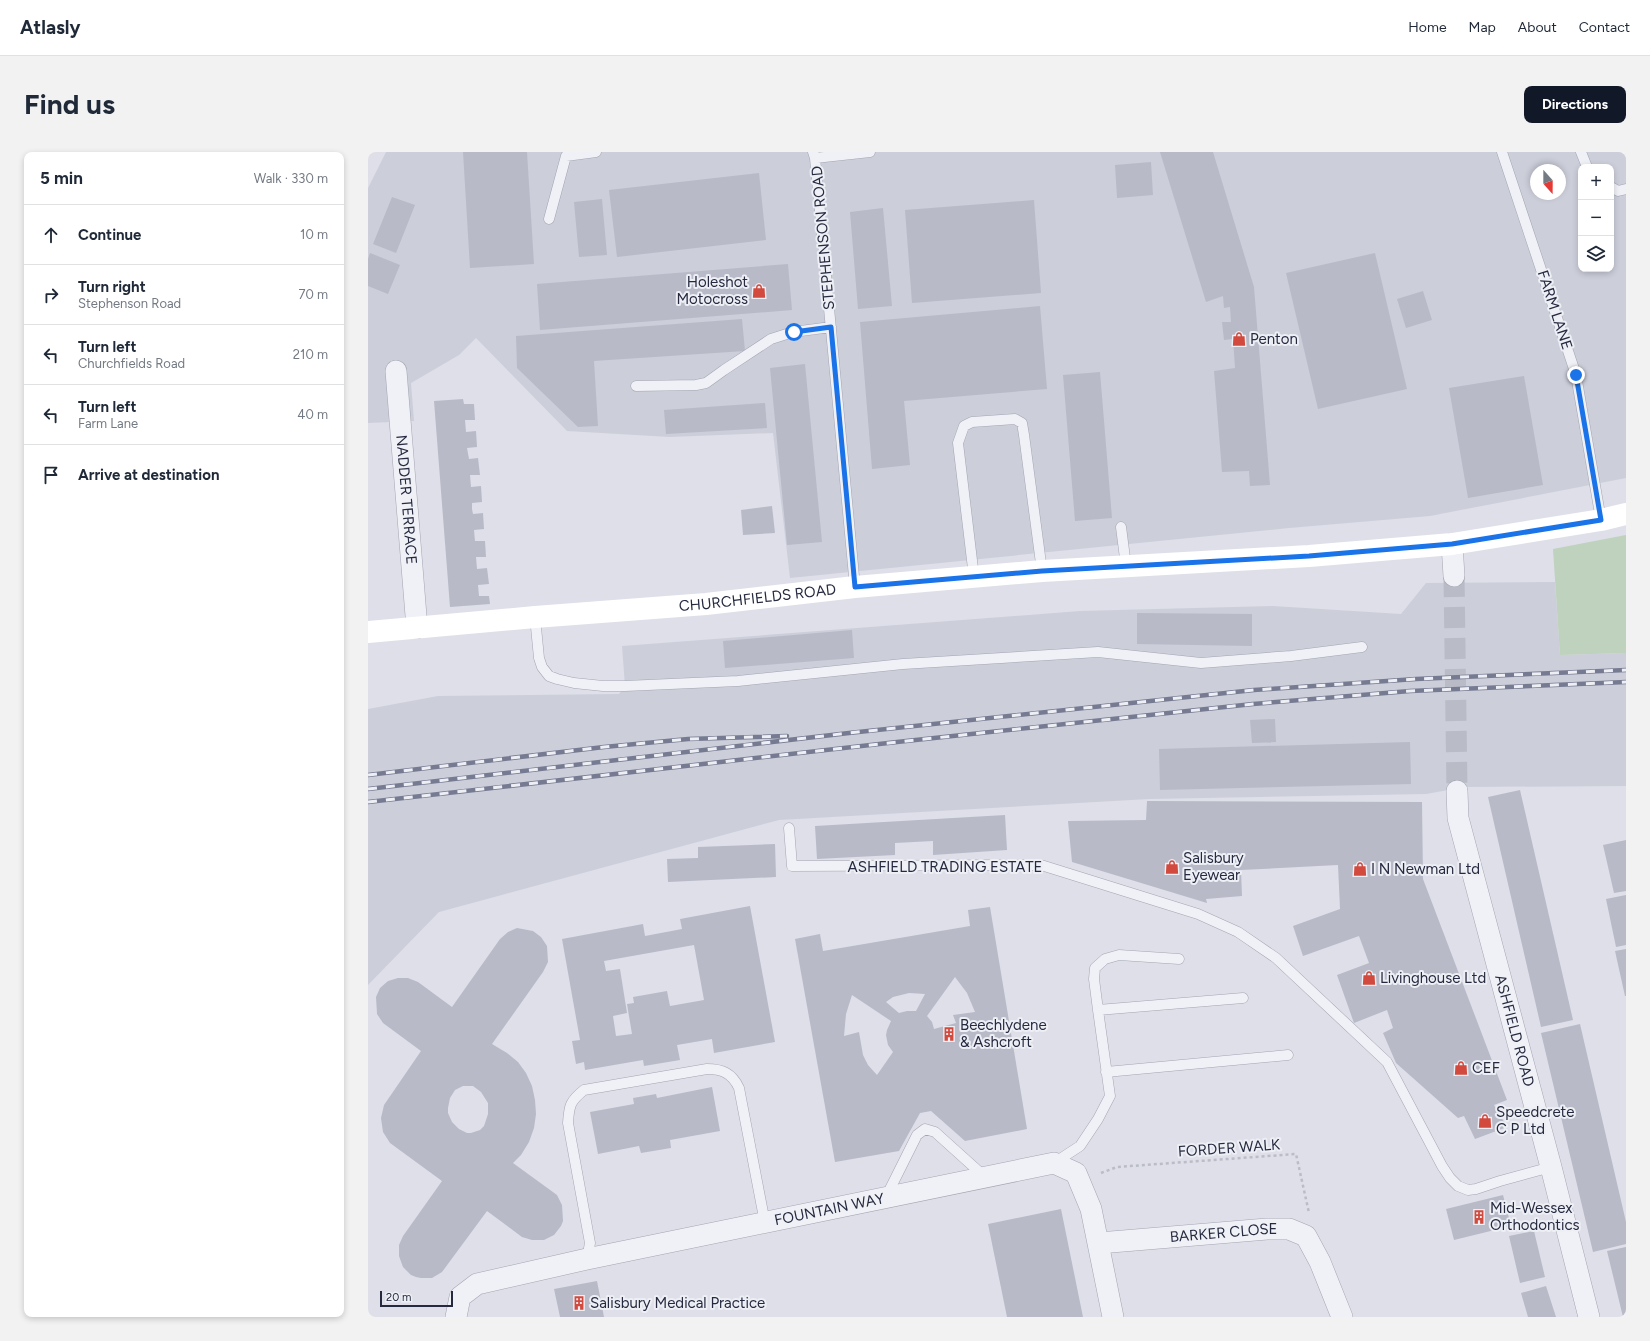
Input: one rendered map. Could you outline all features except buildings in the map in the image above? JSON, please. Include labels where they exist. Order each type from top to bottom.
[{"type":"street","name":"NADDER TERRACE","points":[[396,371],[417,628]]},
{"type":"street","name":"CHURCHFIELDS ROAD","points":[[368,632],[706,604],[855,587],[1042,571],[1309,556],[1452,544],[1601,520],[1626,514]]},
{"type":"street","points":[[1452,544],[1454,576]]},
{"type":"street","name":"ASHFIELD ROAD","points":[[1457,791],[1458,818],[1551,1167],[1589,1317]]},
{"type":"street","points":[[1054,1164],[1076,1173],[1081,1182],[1091,1209],[1113,1317]]},
{"type":"street","name":"FOUNTAIN WAY","points":[[456,1317],[460,1297],[477,1284],[587,1259],[1054,1164]]},
{"type":"street","name":"BARKER CLOSE","points":[[1098,1243],[1267,1229],[1289,1229],[1306,1236],[1320,1262],[1342,1317]]},
{"type":"lane","points":[[549,219],[566,156],[596,152]]},
{"type":"lane","points":[[814,155],[870,152]]},
{"type":"lane","name":"FARM LANE","points":[[1502,152],[1576,375],[1601,520]]},
{"type":"lane","points":[[1581,152],[1586,164]]},
{"type":"lane","name":"STEPHENSON ROAD","points":[[814,155],[855,587]]},
{"type":"lane","points":[[1614,189],[1618,191],[1626,189]]},
{"type":"lane","points":[[636,386],[696,385],[706,383],[771,339],[794,332],[831,327]]},
{"type":"lane","points":[[974,577],[958,443],[964,426],[972,422],[1015,419],[1022,423],[1042,571]]},
{"type":"lane","points":[[1121,527],[1126,566]]},
{"type":"lane","points":[[535,617],[539,658],[542,667],[549,676],[574,683],[603,686],[738,681],[903,664],[1098,652],[1201,663],[1291,656],[1362,647]]},
{"type":"lane","name":"ASHFIELD TRADING ESTATE","points":[[789,828],[792,866],[1041,865],[1198,914],[1232,929],[1276,958],[1387,1062],[1442,1166],[1450,1178],[1458,1186],[1468,1190],[1476,1189],[1551,1167]]},
{"type":"lane","points":[[1054,1164],[1080,1146],[1098,1119],[1110,1096],[1094,979],[1095,968],[1105,959],[1120,955],[1179,959]]},
{"type":"lane","points":[[1098,1010],[1242,998]]},
{"type":"lane","points":[[1106,1072],[1288,1055]]},
{"type":"lane","points":[[587,1259],[590,1244],[568,1123],[569,1108],[572,1101],[584,1090],[706,1069],[729,1073],[739,1088],[765,1223]]},
{"type":"lane","points":[[885,1199],[917,1135],[925,1129],[935,1132],[986,1178]]},
{"type":"path","name":"FORDER WALK","points":[[1081,1182],[1117,1167],[1296,1154],[1310,1216]]},
{"type":"shaded area","points":[[386,152],[1626,152],[1626,478],[1430,516],[1289,528],[790,578],[773,433],[670,437],[567,431],[476,338],[459,355],[411,383],[414,421],[368,423],[368,188]]},
{"type":"shaded area","points":[[1555,582],[1560,655],[1626,653],[1626,786],[1465,787],[1426,794],[1149,799],[779,820],[439,912],[368,985],[368,709],[438,696],[619,694],[625,686],[622,646],[1080,611],[1273,606],[1401,614],[1426,583]]},
{"type":"green space","points":[[1626,535],[1626,653],[1560,655],[1553,549]]},
{"type":"tunnel","points":[[1454,576],[1457,791]]},
{"type":"railway","points":[[368,789],[849,733],[1254,690],[1416,679],[1626,670]]},
{"type":"railway","points":[[368,802],[897,742],[1253,704],[1410,691],[1626,682]]},
{"type":"railway","points":[[368,775],[604,747],[688,739],[787,736]]},
{"type":"place","name":"Holeshot Motocross","points":[[759,291]]},
{"type":"place","name":"Penton","points":[[1239,339]]},
{"type":"place","name":"Salisbury Eyewear","points":[[1172,867]]},
{"type":"place","name":"I N Newman Ltd","points":[[1360,869]]},
{"type":"place","name":"Livinghouse Ltd","points":[[1369,978]]},
{"type":"place","name":"Beechlydene & Ashcroft","points":[[949,1034]]},
{"type":"place","name":"CEF","points":[[1461,1068]]},
{"type":"place","name":"Speedcrete C P Ltd","points":[[1485,1121]]},
{"type":"place","name":"Mid-Wessex Orthodontics","points":[[1479,1217]]},
{"type":"place","name":"Salisbury Medical Practice","points":[[579,1303]]},
{"type":"route","points":[[794,332],[831,327],[855,587],[1042,571],[1309,556],[1452,544],[1601,520],[1576,375]]}]
